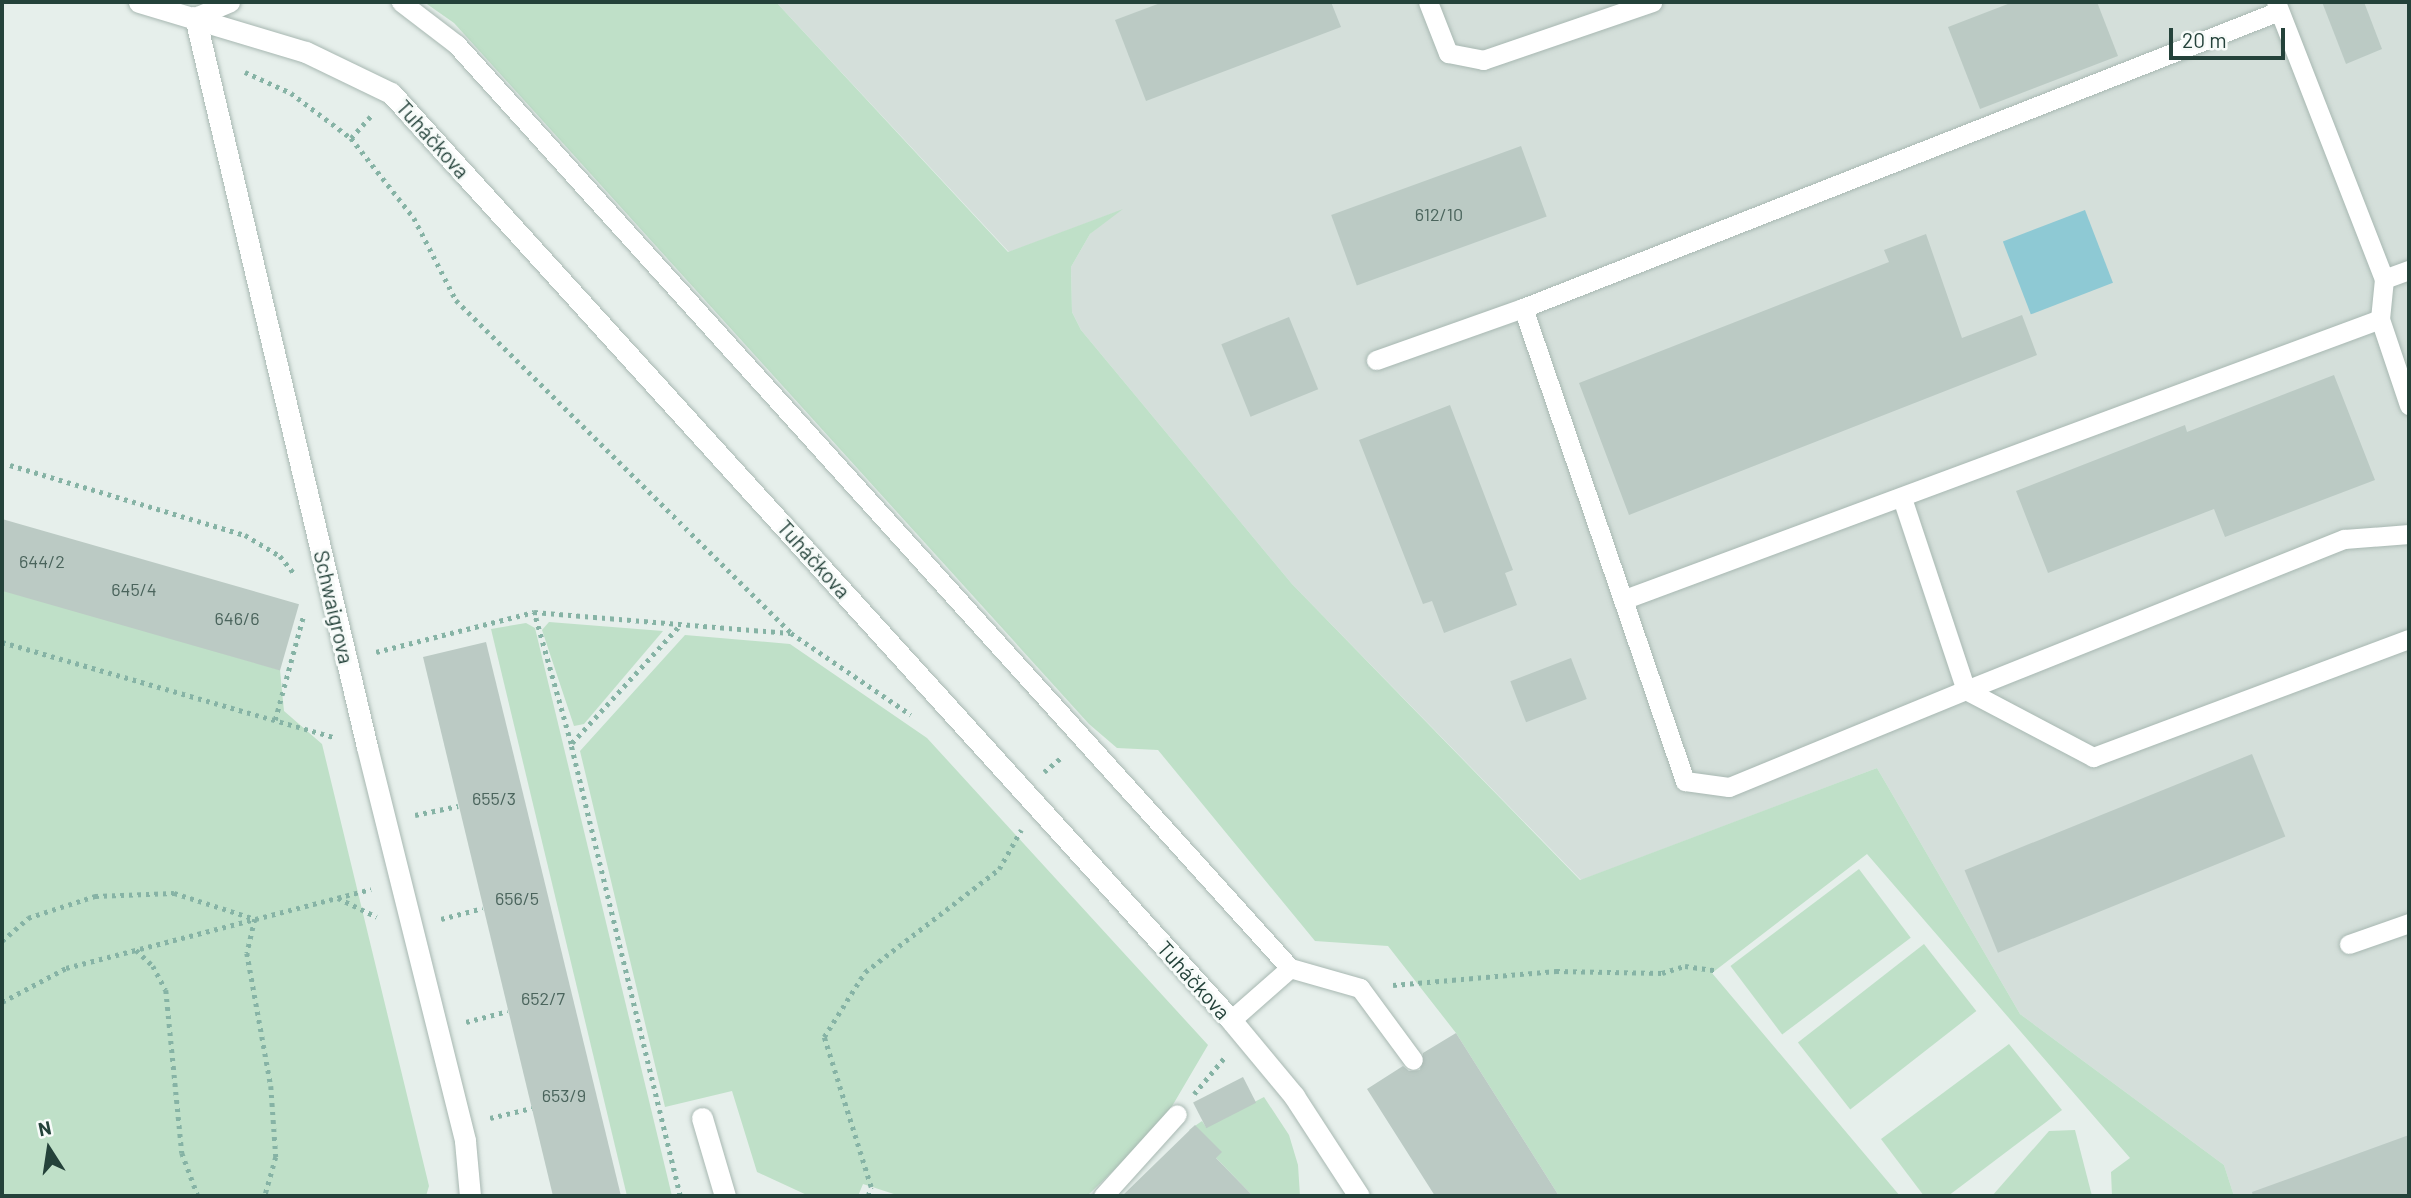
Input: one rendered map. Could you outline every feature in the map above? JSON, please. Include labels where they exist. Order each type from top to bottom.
[{"type":"street","name":"Tuháčkova","points":[[139,2],[306,52],[391,93],[1231,1020],[1294,1096],[1359,1196]]},
{"type":"street","name":"Schwaigrova","points":[[195,18],[367,747],[466,1141],[470,1196]]},
{"type":"street","points":[[702,1118],[726,1196]]},
{"type":"lane","points":[[195,18],[230,2]]},
{"type":"lane","points":[[401,2],[456,44],[1290,968],[1360,988],[1413,1060]]},
{"type":"lane","points":[[1428,2],[1448,53],[1483,60],[1652,2]]},
{"type":"lane","points":[[1376,360],[1523,308],[2277,6],[2384,279],[2379,319],[2409,405]]},
{"type":"lane","points":[[2384,279],[2409,270]]},
{"type":"lane","points":[[1523,308],[1625,599],[1685,781],[1729,787],[2344,539],[2409,534]]},
{"type":"lane","points":[[1625,599],[2379,319]]},
{"type":"lane","points":[[1902,498],[1966,690],[2093,757],[2409,639]]},
{"type":"lane","points":[[2349,944],[2409,923]]},
{"type":"lane","points":[[1231,1020],[1290,968]]},
{"type":"lane","points":[[1103,1196],[1177,1114]]},
{"type":"path","points":[[245,72],[290,93],[351,138],[414,218],[456,300],[791,633],[917,720]]},
{"type":"path","points":[[10,465],[245,535],[280,556],[301,582]]},
{"type":"path","points":[[275,720],[306,605]]},
{"type":"path","points":[[370,654],[534,612],[791,633]]},
{"type":"path","points":[[534,612],[571,744],[680,1196]]},
{"type":"path","points":[[571,744],[681,624]]},
{"type":"path","points":[[2,642],[367,747]]},
{"type":"path","points":[[411,816],[458,806]]},
{"type":"path","points":[[1014,818],[1032,838]]},
{"type":"path","points":[[868,1196],[872,1187],[824,1037],[865,972],[999,869],[1022,828]]},
{"type":"path","points":[[2,1002],[66,968],[400,881]]},
{"type":"path","points":[[2,941],[28,918],[95,896],[174,893],[255,919]]},
{"type":"path","points":[[337,898],[380,918],[382,925],[410,919]]},
{"type":"path","points":[[436,920],[483,908]]},
{"type":"path","points":[[255,919],[247,953],[271,1086],[276,1157],[265,1196]]},
{"type":"path","points":[[135,950],[153,966],[166,990],[182,1153],[198,1196]]},
{"type":"path","points":[[1360,988],[1556,971],[1662,973],[1685,966],[1715,970]]},
{"type":"path","points":[[462,1023],[508,1011]]},
{"type":"path","points":[[1177,1114],[1226,1055],[1217,1045]]},
{"type":"path","points":[[486,1119],[532,1108]]},
{"type":"shaded area","points":[[776,2],[2409,2],[2409,1196],[2234,1196],[2224,1165],[2020,1014],[1877,768],[1581,880],[1292,584],[1081,330],[1072,312],[1071,267],[1090,234],[1116,212],[1009,252]]},
{"type":"green space","points":[[424,2],[776,2],[1008,252],[1123,209],[1090,234],[1071,267],[1072,312],[1081,330],[1292,584],[1580,880],[1877,768],[2020,1014],[2224,1165],[2234,1196],[2112,1196],[2111,1172],[2130,1158],[1867,854],[1712,973],[1900,1196],[1559,1196],[1456,1033],[1388,946],[1315,941],[1158,750],[1117,748],[1089,724],[454,23]]},
{"type":"green space","points":[[2,588],[280,670],[284,711],[322,744],[429,1186],[426,1196],[2,1196]]},
{"type":"green space","points":[[549,622],[663,631],[584,724],[574,726],[542,630]]},
{"type":"green space","points":[[526,623],[535,628],[672,1196],[627,1196],[491,629]]},
{"type":"green space","points":[[685,635],[790,644],[927,738],[1208,1045],[1161,1125],[1087,1196],[900,1196],[863,1184],[858,1196],[809,1196],[757,1172],[732,1091],[665,1107],[580,751]]},
{"type":"green space","points":[[1859,869],[1911,938],[1782,1035],[1730,966]]},
{"type":"green space","points":[[1924,944],[1976,1011],[1850,1109],[1798,1043]]},
{"type":"green space","points":[[2009,1044],[2062,1110],[1948,1196],[1924,1196],[1881,1139]]},
{"type":"green space","points":[[1264,1097],[1289,1135],[1298,1165],[1300,1196],[1253,1196],[1189,1130],[1202,1121],[1206,1127]]},
{"type":"green space","points":[[2075,1130],[2092,1196],[1992,1196],[2049,1131]]},
{"type":"water","points":[[2085,210],[2113,283],[2031,314],[2003,242]]},
{"type":"building","points":[[1163,2],[1331,2],[1341,27],[1146,101],[1115,20]]},
{"type":"building","points":[[2013,2],[2097,2],[2118,56],[1980,109],[1948,27]]},
{"type":"building","points":[[2322,2],[2364,2],[2382,49],[2346,64]]},
{"type":"building","points":[[1521,146],[1547,216],[1357,286],[1331,215]]},
{"type":"building","points":[[1926,234],[1962,338],[2022,315],[2037,355],[1629,515],[1579,383],[1889,262],[1884,250]]},
{"type":"building","points":[[1289,317],[1318,389],[1251,417],[1221,344]]},
{"type":"building","points":[[2334,375],[2375,480],[2225,537],[2214,509],[2048,573],[2016,491],[2185,425],[2187,432]]},
{"type":"building","points":[[1450,405],[1513,570],[1505,573],[1517,605],[1444,633],[1432,601],[1423,604],[1359,440]]},
{"type":"building","points":[[2,519],[299,604],[280,670],[2,591]]},
{"type":"building","points":[[486,642],[621,1196],[553,1196],[423,657]]},
{"type":"building","points":[[1571,658],[1587,699],[1526,722],[1510,681]]},
{"type":"building","points":[[2252,754],[2285,837],[1998,953],[1965,870]]},
{"type":"building","points":[[1456,1033],[1559,1196],[1435,1196],[1367,1089],[1403,1066],[1409,1071],[1420,1070],[1423,1053]]},
{"type":"building","points":[[1243,1077],[1256,1103],[1206,1128],[1193,1102]]},
{"type":"building","points":[[1195,1125],[1222,1152],[1216,1158],[1253,1196],[1122,1196]]},
{"type":"building","points":[[2409,1135],[2409,1196],[2253,1196],[2252,1192]]}]
